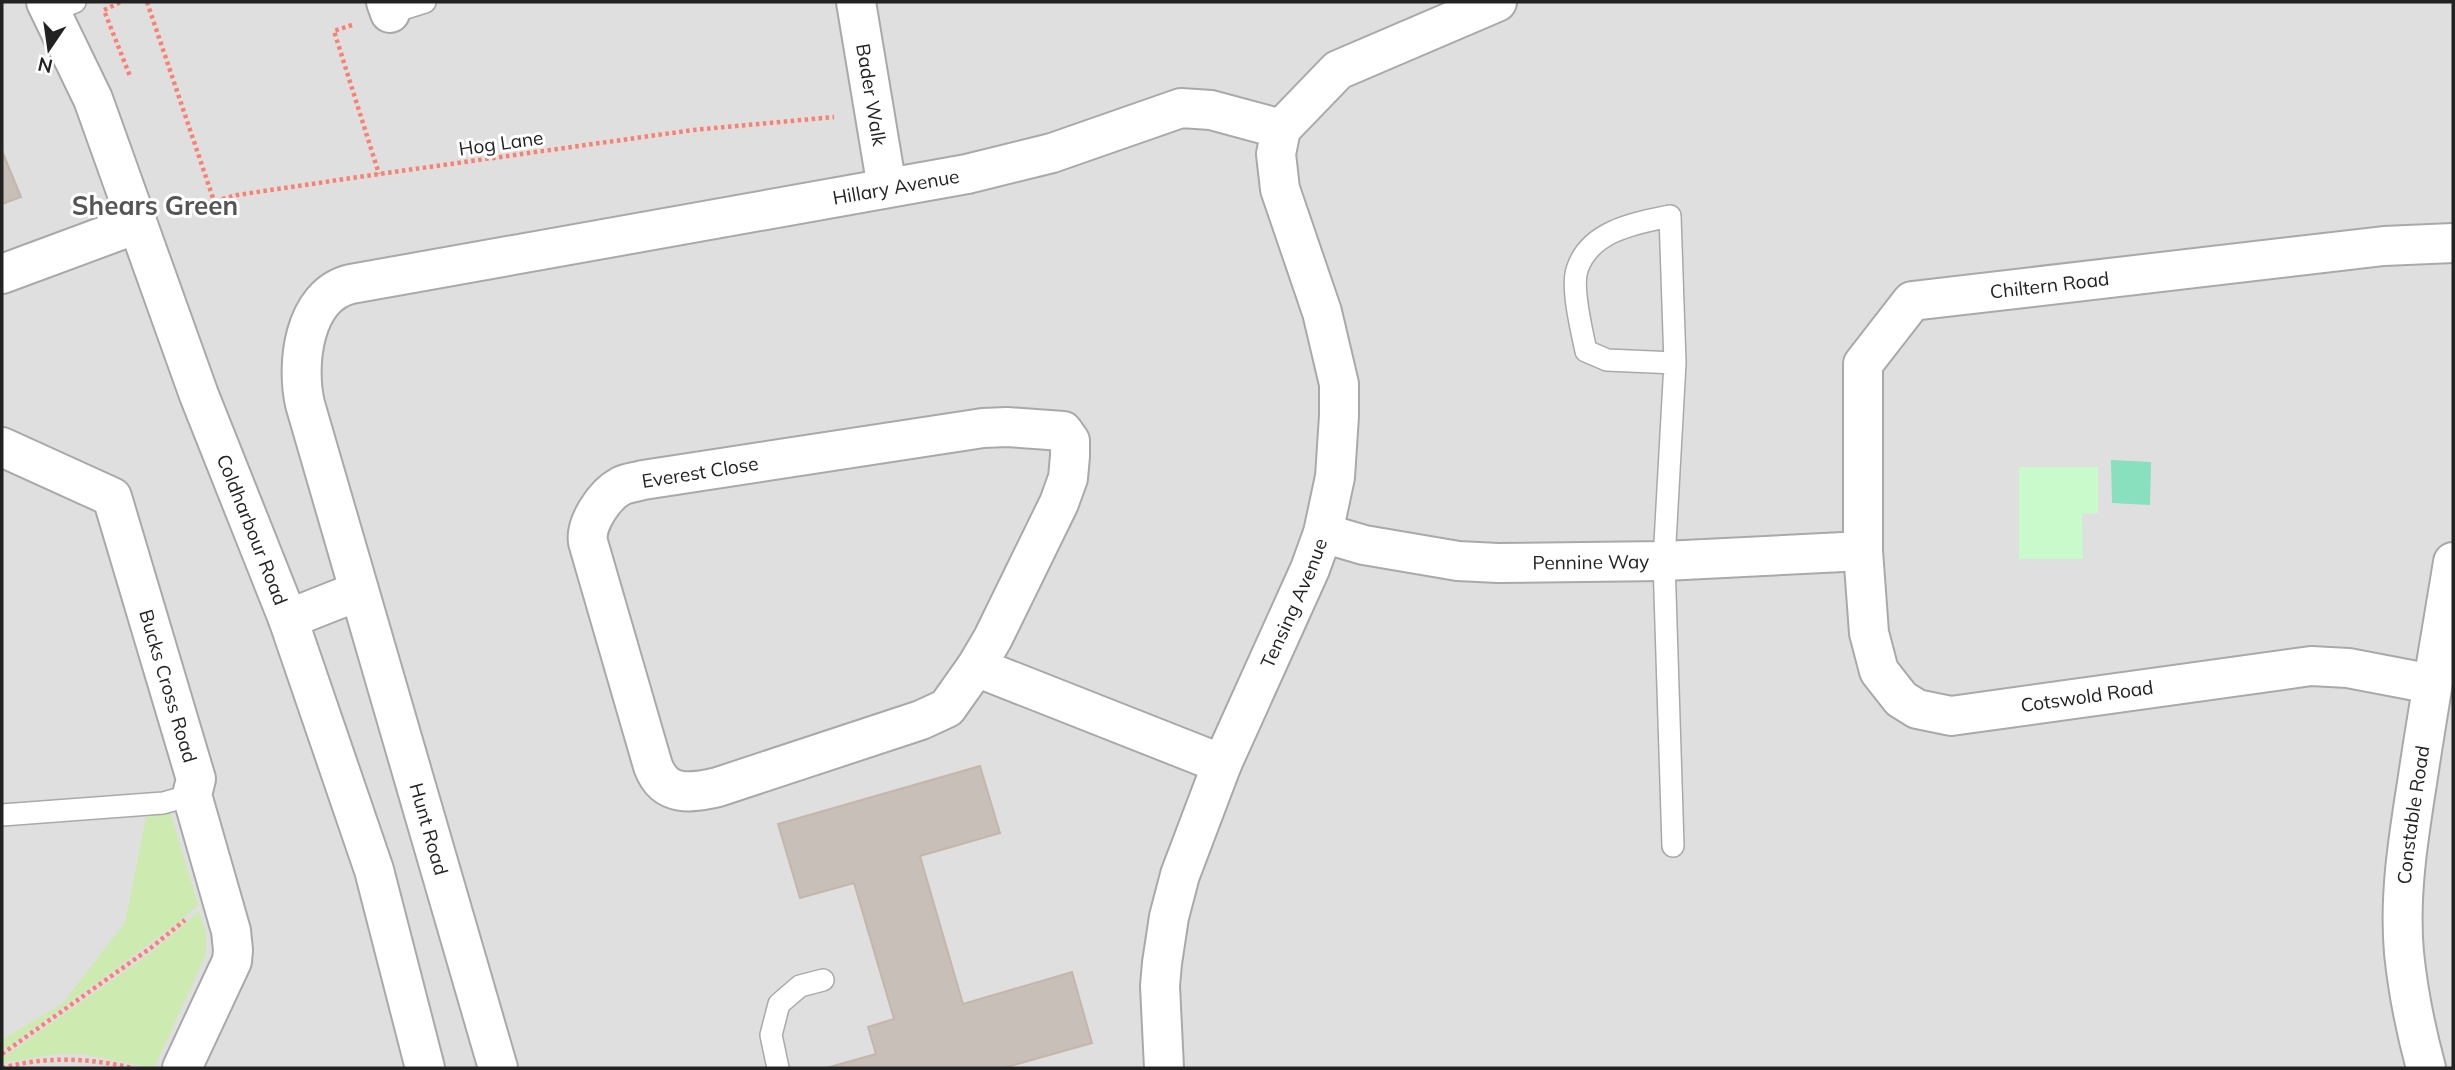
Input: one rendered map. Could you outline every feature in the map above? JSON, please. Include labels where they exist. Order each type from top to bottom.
[{"type":"street","name":"Bader Walk","points":[[856,2],[887,188]]},
{"type":"street","points":[[1281,129],[1338,70],[1485,4]]},
{"type":"street","name":"Coldharbour Road","points":[[57,5],[199,395],[288,619],[374,870],[425,1068]]},
{"type":"street","name":"Hillary Avenue","points":[[303,364],[308,333],[318,307],[326,296],[340,287],[967,174],[1021,161],[1181,108],[1211,110],[1281,129]]},
{"type":"street","name":"Tensing Avenue","points":[[1164,1068],[1160,986],[1167,929],[1187,853],[1222,764],[1310,569],[1324,533],[1335,477],[1339,384],[1322,312],[1280,189],[1276,154],[1281,129]]},
{"type":"street","points":[[2,274],[137,224]]},
{"type":"street","name":"Chiltern Road","points":[[1863,551],[1863,363],[1912,301],[2384,246],[2453,243]]},
{"type":"street","name":"Hunt Road","points":[[303,364],[305,404],[498,1068]]},
{"type":"street","name":"Everest Close","points":[[983,428],[1063,431],[1067,435],[1070,448],[1065,487],[993,638],[976,667],[952,703],[940,712],[718,787],[682,793],[667,785],[655,771],[589,549],[587,533],[598,510],[613,492],[621,486],[643,480],[983,428]]},
{"type":"street","name":"Bucks Cross Road","points":[[2,447],[113,497],[197,779],[192,796],[231,931],[233,950],[225,977],[182,1068]]},
{"type":"street","name":"Pennine Way","points":[[1324,533],[1364,545],[1458,561],[1664,561],[1863,551]]},
{"type":"street","name":"Cotswold Road","points":[[1863,551],[1869,633],[1875,662],[1884,680],[1901,699],[1917,709],[1934,713],[1960,715],[2311,666],[2348,668],[2432,684]]},
{"type":"street","name":"Constable Road","points":[[2426,1068],[2407,974],[2403,898],[2408,843],[2453,562]]},
{"type":"street","points":[[288,619],[359,591]]},
{"type":"street","points":[[976,667],[1222,764]]},
{"type":"lane","points":[[1673,846],[1664,561],[1675,363],[1670,216],[1630,223],[1594,242],[1576,271],[1578,316],[1586,351],[1608,360],[1675,363]]},
{"type":"lane","points":[[2,815],[163,803],[192,796]]},
{"type":"lane","points":[[778,1068],[771,1035],[779,1004],[800,986],[823,981]]},
{"type":"path","points":[[100,2],[104,11],[121,2]]},
{"type":"path","points":[[147,2],[214,201]]},
{"type":"path","points":[[379,174],[334,31],[400,6]]},
{"type":"path","name":"Hog Lane","points":[[137,224],[237,195],[693,130],[874,113]]},
{"type":"path","points":[[2,1054],[152,947],[191,914]]},
{"type":"path","points":[[2,1068],[36,1061],[78,1059],[133,1068]]},
{"type":"shaded area","points":[[2,2],[2453,2],[2453,1068],[2,1068]]},
{"type":"green space","points":[[2111,460],[2151,462],[2150,505],[2112,503]]},
{"type":"green space","points":[[2019,467],[2098,467],[2098,513],[2082,514],[2083,559],[2019,559]]},
{"type":"green space","points":[[168,805],[198,905],[109,974],[2,1051],[2,1040],[63,1003],[125,922],[148,807]]},
{"type":"green space","points":[[199,911],[206,932],[206,954],[154,1068],[81,1054],[57,1054],[2,1063],[2,1058],[153,951]]},
{"type":"building","points":[[2,151],[21,197],[2,204]]},
{"type":"building","points":[[980,766],[1000,833],[920,856],[963,1004],[1072,972],[1092,1043],[1003,1068],[826,1068],[876,1054],[868,1027],[894,1019],[854,883],[800,898],[778,824]]},
{"type":"district","name":"Shears Green","points":[[155,206]]}]
